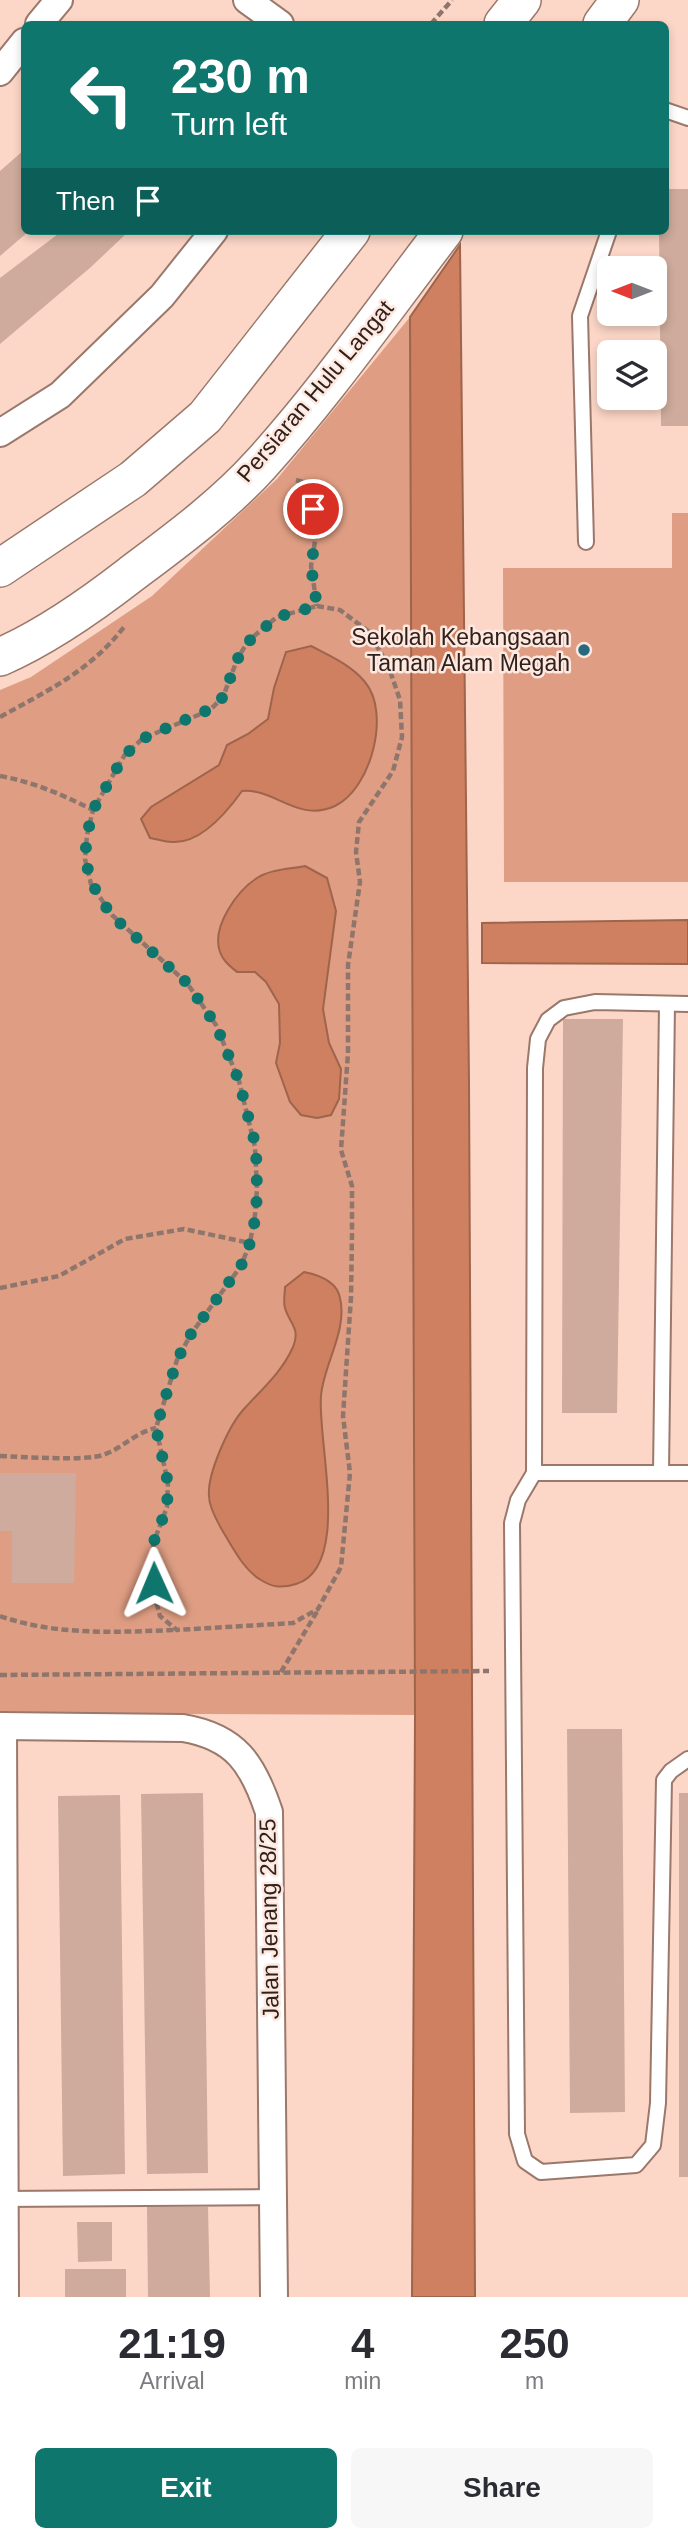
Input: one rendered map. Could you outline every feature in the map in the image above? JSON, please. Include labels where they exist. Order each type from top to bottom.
[{"type":"main road","points":[[505,21],[522,0]]},
{"type":"main road","points":[[604,21],[620,0]]},
{"type":"main road","points":[[0,568],[133,480],[205,417],[348,235]]},
{"type":"main road","name":"Persiaran Hulu Langat","points":[[0,657],[18,650],[99,599],[186,533],[259,466],[324,387],[441,235]]},
{"type":"street","points":[[42,21],[59,0]]},
{"type":"street","points":[[247,0],[276,21]]},
{"type":"street","points":[[0,72],[21,46]]},
{"type":"street","points":[[0,433],[60,395],[162,296],[211,235]]},
{"type":"street","points":[[2,1726],[2,2199],[5,2297]]},
{"type":"street","name":"Jalan Jenang 28/25","points":[[2,1726],[183,1728],[206,1732],[225,1743],[245,1760],[255,1777],[269,1812],[274,2297]]},
{"type":"lane","points":[[669,111],[688,118]]},
{"type":"lane","points":[[586,542],[580,316],[608,235]]},
{"type":"lane","points":[[688,1004],[595,1002],[564,1007],[548,1020],[538,1039],[535,1068],[534,1473],[518,1500],[512,1523],[517,2134],[525,2161],[541,2172],[636,2165],[653,2145],[658,2104],[664,1780],[671,1771],[688,1759]]},
{"type":"lane","points":[[661,1473],[667,1004]]},
{"type":"lane","points":[[534,1473],[688,1473]]},
{"type":"lane","points":[[2,2199],[274,2197]]},
{"type":"path","points":[[434,21],[452,0]]},
{"type":"path","points":[[284,477],[311,484],[316,535],[311,566],[317,606]]},
{"type":"path","points":[[177,1630],[160,1616],[155,1597],[153,1544],[167,1507],[168,1483],[156,1428],[177,1360],[191,1334],[241,1266],[250,1243],[256,1215],[256,1147],[239,1081],[216,1025],[187,983],[111,915],[92,884],[85,859],[87,835],[93,810],[124,756],[142,739],[199,715],[223,697],[237,660],[248,642],[277,617],[317,606],[340,610],[368,631],[388,664],[400,700],[402,737],[393,771],[359,822],[356,852],[360,883],[348,965],[348,1053],[341,1150],[352,1186],[351,1297],[343,1416],[349,1473],[341,1567],[281,1672]]},
{"type":"path","points":[[0,717],[65,682],[112,642],[127,622]]},
{"type":"path","points":[[0,776],[61,793],[93,810]]},
{"type":"path","points":[[0,1288],[59,1276],[125,1239],[184,1229],[250,1243]]},
{"type":"path","points":[[0,1456],[99,1457],[116,1450],[141,1432],[156,1428]]},
{"type":"path","points":[[0,1616],[26,1625],[56,1630],[102,1632],[293,1623],[318,1609]]},
{"type":"path","points":[[0,1675],[496,1671]]},
{"type":"shaded area","points":[[460,245],[469,1082],[475,2297],[412,2297],[415,1715],[410,317]]},
{"type":"shaded area","points":[[410,317],[415,1715],[0,1713],[0,690],[31,677],[152,596],[277,479]]},
{"type":"shaded area","points":[[672,513],[688,513],[688,882],[504,882],[503,568],[672,568]]},
{"type":"shaded area","points":[[311,646],[353,671],[365,682],[373,696],[376,730],[373,749],[359,784],[348,797],[335,806],[321,810],[298,808],[265,794],[242,791],[221,817],[193,838],[172,842],[150,838],[141,819],[151,807],[219,765],[227,745],[268,719],[274,688],[286,652]]},
{"type":"shaded area","points":[[305,866],[327,878],[336,911],[323,1009],[329,1043],[341,1069],[339,1099],[331,1115],[317,1118],[301,1115],[290,1102],[276,1063],[280,1043],[279,1004],[266,982],[255,972],[237,972],[227,963],[221,955],[218,942],[222,921],[249,884],[268,873]]},
{"type":"shaded area","points":[[688,920],[688,964],[482,963],[482,923]]},
{"type":"shaded area","points":[[304,1272],[321,1277],[335,1287],[342,1310],[341,1323],[321,1396],[328,1500],[327,1529],[323,1554],[313,1573],[296,1584],[278,1587],[255,1576],[240,1560],[212,1511],[209,1487],[220,1450],[238,1416],[277,1372],[293,1347],[296,1335],[284,1306],[285,1287]]},
{"type":"building","points":[[21,153],[21,235],[24,235],[0,256],[0,171]]},
{"type":"building","points":[[669,189],[688,189],[688,426],[661,426],[661,410],[667,410],[667,340],[660,340],[660,326],[667,326],[667,256],[659,256],[659,235],[669,235]]},
{"type":"building","points":[[57,235],[125,235],[0,344],[0,278]]},
{"type":"building","points":[[563,1019],[623,1019],[617,1413],[562,1413]]},
{"type":"building","points":[[0,1473],[76,1473],[74,1583],[12,1583],[12,1531],[0,1531]]},
{"type":"building","points":[[567,1729],[622,1729],[625,2112],[570,2113]]},
{"type":"building","points":[[203,1793],[208,2173],[147,2174],[141,1794]]},
{"type":"building","points":[[679,1793],[688,1793],[688,2177],[679,2177]]},
{"type":"building","points":[[120,1795],[125,2174],[63,2176],[58,1796]]},
{"type":"building","points":[[147,2207],[208,2207],[210,2297],[148,2297]]},
{"type":"building","points":[[77,2222],[112,2222],[112,2261],[78,2262]]},
{"type":"building","points":[[65,2269],[126,2269],[126,2297],[65,2297]]},
{"type":"place","name":"Sekolah Kebangsaan Taman Alam Megah","points":[[584,650]]},
{"type":"route","points":[[154,1583],[153,1544],[167,1507],[168,1483],[156,1428],[177,1360],[191,1334],[241,1266],[250,1243],[256,1215],[256,1147],[239,1081],[216,1025],[187,983],[111,915],[92,884],[85,859],[87,835],[93,810],[124,756],[142,739],[210,709],[223,697],[237,660],[248,642],[277,617],[317,606],[311,566],[316,535],[313,509]]}]
